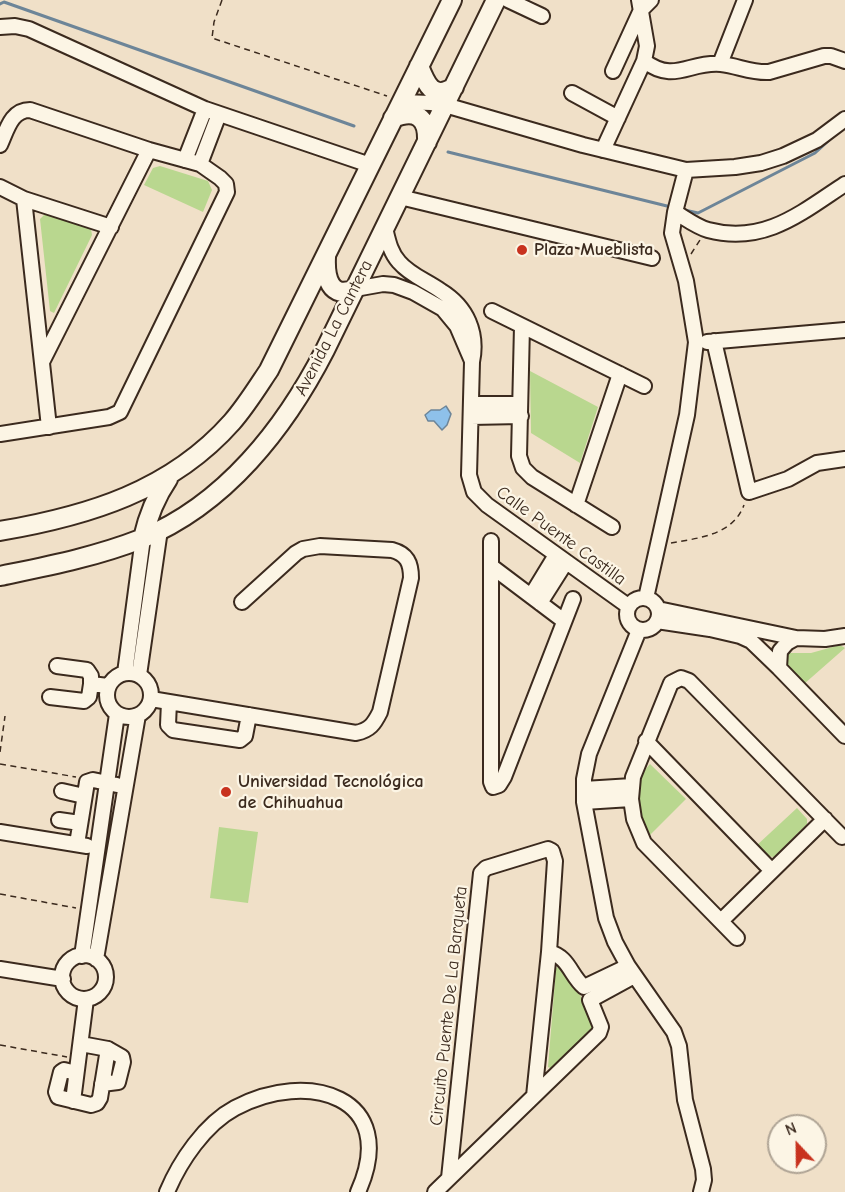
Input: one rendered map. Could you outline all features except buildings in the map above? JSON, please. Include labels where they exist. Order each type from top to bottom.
[{"type":"main road","points":[[0,531],[40,524],[81,513],[150,486],[171,475],[210,445],[232,422],[269,370],[452,0]]},
{"type":"main road","name":"Avenida La Cantera","points":[[0,576],[79,560],[159,530],[187,513],[227,483],[262,446],[296,402],[313,374],[496,0]]},
{"type":"main road","points":[[419,66],[431,89],[446,92],[454,87]]},
{"type":"main road","points":[[397,110],[403,114],[411,113],[418,116],[424,122],[427,142]]},
{"type":"main road","points":[[326,252],[325,273],[330,284],[341,292],[355,289]]},
{"type":"main road","points":[[142,538],[153,502],[171,475]]},
{"type":"street","points":[[508,0],[542,16]]},
{"type":"street","points":[[720,64],[745,0]]},
{"type":"street","points":[[603,150],[644,61],[647,46],[644,3]]},
{"type":"street","points":[[613,70],[644,3]]},
{"type":"street","points":[[0,27],[15,26],[29,29],[212,111],[370,165]]},
{"type":"street","points":[[644,61],[655,69],[670,72],[707,64],[720,64],[760,72],[824,56],[845,61]]},
{"type":"street","points":[[572,93],[618,118]]},
{"type":"street","points":[[397,110],[431,103],[445,105],[603,150],[686,170],[735,167],[761,163],[783,156],[817,140],[845,119]]},
{"type":"street","points":[[0,145],[13,117],[23,110],[30,110],[149,150],[200,164],[226,184],[227,192],[120,412],[109,417],[0,434]]},
{"type":"street","points":[[185,160],[212,111]]},
{"type":"street","points":[[200,164],[212,111]]},
{"type":"street","points":[[42,362],[149,150]]},
{"type":"street","points":[[646,598],[687,415],[696,342],[691,303],[672,233],[686,170]]},
{"type":"street","points":[[675,212],[706,230],[748,234],[776,228],[845,184]]},
{"type":"street","points":[[0,187],[24,199],[111,227]]},
{"type":"street","points":[[400,197],[652,258]]},
{"type":"street","points":[[24,199],[49,427]]},
{"type":"street","points":[[385,228],[390,247],[398,261],[452,298],[466,315],[474,337],[475,349],[472,363],[471,410],[520,410]]},
{"type":"street","points":[[413,292],[420,278]]},
{"type":"street","points":[[355,289],[383,284],[394,285],[413,292],[443,309],[462,336],[472,363]]},
{"type":"street","points":[[492,311],[644,386]]},
{"type":"street","points":[[522,326],[519,456],[523,468],[532,477],[612,527]]},
{"type":"street","points":[[696,342],[845,330]]},
{"type":"street","points":[[714,341],[749,492],[788,479],[817,463],[845,459]]},
{"type":"street","points":[[576,505],[620,374]]},
{"type":"street","name":"Calle Puente Castilla","points":[[471,410],[470,475],[474,492],[487,505],[628,606]]},
{"type":"street","points":[[132,674],[159,530]]},
{"type":"street","points":[[132,674],[142,538]]},
{"type":"street","points":[[491,541],[491,782],[493,787],[499,785],[504,777],[573,599]]},
{"type":"street","points":[[151,699],[356,733],[370,728],[380,712],[411,578],[410,563],[400,552],[312,546],[296,553],[242,602]]},
{"type":"street","points":[[535,599],[561,558]]},
{"type":"street","points":[[491,566],[564,621]]},
{"type":"street","points":[[646,598],[654,602],[658,615],[648,629],[639,630],[627,619],[628,606],[634,600],[646,598]]},
{"type":"street","points":[[658,615],[796,638],[825,639],[845,636]]},
{"type":"street","points":[[711,625],[751,641],[845,736]]},
{"type":"street","points":[[639,630],[594,741],[586,767],[584,796],[606,918],[615,942],[631,971],[665,1017],[677,1039],[685,1100],[703,1169],[704,1180],[701,1192]]},
{"type":"street","points":[[780,668],[780,651],[796,638]]},
{"type":"street","points":[[50,697],[84,701],[89,697],[91,676],[87,670],[57,666]]},
{"type":"street","points":[[132,674],[149,685],[151,699],[149,706],[138,715],[131,717],[117,714],[107,702],[108,686],[112,680],[132,674]]},
{"type":"street","points":[[737,938],[644,843],[637,828],[632,793],[636,767],[670,683],[677,678],[686,679],[842,837]]},
{"type":"street","points":[[91,684],[108,686]]},
{"type":"street","points":[[169,702],[168,725],[173,730],[240,740],[245,736],[249,715]]},
{"type":"street","points":[[82,956],[117,714]]},
{"type":"street","points":[[96,959],[138,715]]},
{"type":"street","points":[[646,741],[772,871]]},
{"type":"street","points":[[77,844],[86,784],[90,780],[125,786]]},
{"type":"street","points":[[62,792],[84,796]]},
{"type":"street","points":[[584,796],[632,793]]},
{"type":"street","points":[[721,921],[825,819]]},
{"type":"street","points":[[59,820],[80,823]]},
{"type":"street","points":[[0,831],[98,848]]},
{"type":"street","name":"Circuito Puente De La Barqueta","points":[[449,1178],[480,877],[483,870],[544,850],[552,851],[555,861],[549,952],[534,1095]]},
{"type":"street","points":[[549,952],[556,954],[566,962],[584,987],[631,971]]},
{"type":"street","points":[[82,956],[96,959],[104,968],[105,985],[97,995],[86,999],[73,996],[64,985],[66,966],[70,961],[82,956]]},
{"type":"street","points":[[0,969],[63,979]]},
{"type":"street","points":[[435,1192],[601,1030],[590,1000],[631,971]]},
{"type":"street","points":[[81,1044],[108,1049],[120,1054],[123,1062],[118,1082],[102,1084],[100,1098],[97,1103],[91,1105],[58,1097],[57,1092],[61,1072],[77,1066],[86,999]]},
{"type":"street","points":[[167,1192],[179,1169],[204,1135],[225,1114],[249,1102],[287,1092],[318,1092],[334,1096],[358,1113],[366,1128],[368,1159],[358,1192]]},
{"type":"path","points":[[222,0],[214,22],[212,38],[370,90],[397,110]]},
{"type":"path","points":[[683,268],[706,230]]},
{"type":"path","points":[[658,545],[699,538],[720,531],[740,517],[749,492]]},
{"type":"path","points":[[0,752],[5,716]]},
{"type":"path","points":[[0,764],[90,780]]},
{"type":"path","points":[[0,894],[88,910]]},
{"type":"path","points":[[0,1045],[77,1066]]},
{"type":"green space","points":[[160,166],[208,181],[212,190],[203,212],[144,185],[153,168]]},
{"type":"green space","points":[[45,214],[91,229],[92,235],[54,313],[50,311],[40,219]]},
{"type":"green space","points":[[530,371],[598,407],[580,463],[531,433]]},
{"type":"green space","points":[[840,645],[845,648],[804,684],[783,664],[785,653],[811,653]]},
{"type":"green space","points":[[650,764],[686,799],[649,836],[640,809],[639,789],[640,780]]},
{"type":"green space","points":[[797,808],[807,819],[807,824],[774,857],[766,856],[756,846]]},
{"type":"green space","points":[[219,827],[258,832],[248,903],[210,898]]},
{"type":"green space","points":[[560,966],[567,972],[595,1022],[595,1029],[554,1070],[548,1067],[556,968]]},
{"type":"water","points":[[446,406],[451,414],[447,425],[442,430],[434,421],[428,421],[425,415],[431,410],[440,410]]},
{"type":"waterway","points":[[0,4],[4,2],[354,126]]},
{"type":"waterway","points":[[680,209],[698,213],[815,153],[837,133]]},
{"type":"waterway","points":[[448,152],[671,207]]},
{"type":"place","name":"Plaza Mueblista","points":[[522,250]]},
{"type":"place","name":"Universidad Tecnológica de Chihuahua","points":[[226,792]]}]
